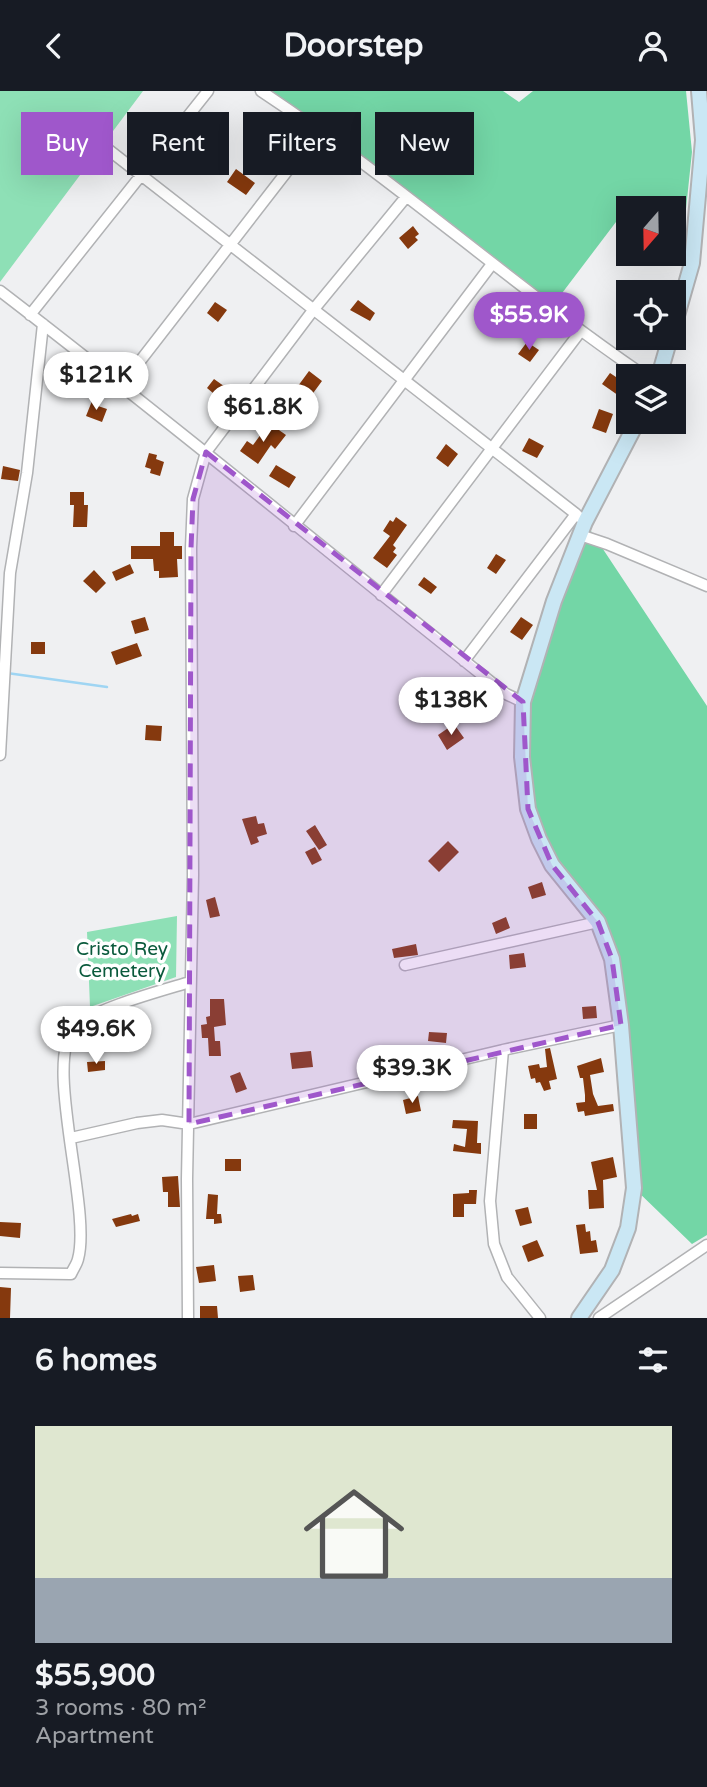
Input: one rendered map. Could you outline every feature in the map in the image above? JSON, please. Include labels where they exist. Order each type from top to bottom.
[{"type":"main road","points":[[686,283],[692,263],[703,140],[699,91]]},
{"type":"main road","points":[[579,1318],[612,1270],[628,1229],[634,1188],[621,1025],[612,959],[598,922],[552,865],[528,810],[522,757],[523,702],[581,524],[630,434]]},
{"type":"street","points":[[30,314],[208,91]]},
{"type":"street","points":[[261,91],[292,112]]},
{"type":"street","points":[[113,153],[493,449],[607,544],[707,586]]},
{"type":"street","points":[[361,163],[580,332],[627,364]]},
{"type":"street","points":[[120,387],[284,175]]},
{"type":"street","points":[[188,1318],[193,875],[193,499],[206,452],[314,309],[405,197]]},
{"type":"street","points":[[294,526],[492,264]]},
{"type":"street","points":[[0,291],[206,452],[294,526],[506,694],[523,702]]},
{"type":"street","points":[[0,755],[3,625],[27,473],[43,324]]},
{"type":"street","points":[[381,595],[580,332]]},
{"type":"street","points":[[464,660],[581,524]]},
{"type":"street","points":[[405,965],[598,922]]},
{"type":"street","points":[[0,1273],[71,1274],[78,1259],[79,1232],[63,1080],[65,1042],[75,1026],[100,1012],[190,982]]},
{"type":"street","points":[[71,1139],[137,1123],[162,1120],[189,1124],[621,1025]]},
{"type":"street","points":[[503,1050],[490,1201],[494,1244],[507,1277],[540,1318]]},
{"type":"street","points":[[599,1318],[707,1245]]},
{"type":"highlighted area","points":[[206,452],[523,702],[528,809],[552,865],[598,922],[612,959],[621,1025],[189,1124],[191,548],[193,499]]},
{"type":"green space","points":[[0,91],[143,91],[113,131],[113,112],[21,112],[21,175],[80,175],[0,282]]},
{"type":"green space","points":[[269,91],[503,91],[519,102],[533,91],[686,91],[692,152],[686,209],[686,196],[616,196],[616,222],[550,309],[377,175],[474,175],[474,112],[375,112],[375,173],[361,162],[361,112],[296,112]]},
{"type":"green space","points":[[585,522],[707,706],[707,1235],[692,1244],[634,1188],[621,1025],[598,922],[552,865],[528,810],[523,702]]},
{"type":"green space","name":"Cristo Rey Cemetery","points":[[177,916],[176,977],[90,1007],[87,932]]},
{"type":"building","points":[[236,169],[255,183],[246,195],[227,182]]},
{"type":"building","points":[[413,226],[419,234],[415,237],[418,240],[408,249],[399,238]]},
{"type":"building","points":[[358,300],[375,313],[370,321],[350,310]]},
{"type":"building","points":[[215,302],[227,310],[218,322],[207,313]]},
{"type":"building","points":[[527,342],[539,350],[530,362],[518,354]]},
{"type":"building","points":[[309,371],[322,381],[311,396],[298,386]]},
{"type":"building","points":[[610,373],[616,377],[616,394],[602,384]]},
{"type":"building","points":[[214,379],[228,389],[220,399],[207,388]]},
{"type":"building","points":[[92,401],[107,409],[102,422],[86,416]]},
{"type":"building","points":[[599,409],[613,414],[606,433],[592,428]]},
{"type":"building","points":[[269,423],[286,435],[275,449],[271,445],[258,464],[240,451],[247,441],[253,445]]},
{"type":"building","points":[[529,438],[544,446],[537,458],[522,451]]},
{"type":"building","points":[[446,444],[458,454],[448,467],[436,458]]},
{"type":"building","points":[[149,453],[157,455],[156,459],[164,462],[160,476],[150,473],[151,469],[145,467]]},
{"type":"building","points":[[276,465],[296,477],[289,488],[269,476]]},
{"type":"building","points":[[3,466],[20,470],[18,481],[1,479]]},
{"type":"building","points":[[70,492],[84,492],[84,505],[88,505],[87,527],[73,527],[74,505],[70,505]]},
{"type":"building","points":[[396,517],[407,525],[393,545],[396,548],[393,552],[397,555],[387,568],[373,558],[390,536],[383,531],[390,520],[393,522]]},
{"type":"building","points":[[160,532],[174,532],[174,546],[182,546],[182,559],[177,559],[178,577],[159,578],[159,571],[154,571],[153,559],[131,559],[131,546],[160,546]]},
{"type":"building","points":[[496,554],[506,560],[496,574],[487,568]]},
{"type":"building","points":[[130,564],[134,573],[116,581],[112,572]]},
{"type":"building","points":[[94,570],[106,583],[96,593],[83,581]]},
{"type":"building","points":[[424,577],[437,587],[431,594],[418,585]]},
{"type":"building","points":[[145,617],[149,630],[135,634],[131,621]]},
{"type":"building","points":[[521,617],[533,625],[522,640],[510,632]]},
{"type":"building","points":[[31,642],[45,642],[45,654],[31,654]]},
{"type":"building","points":[[137,643],[142,656],[116,665],[111,652]]},
{"type":"building","points":[[454,724],[464,738],[447,750],[438,735]]},
{"type":"building","points":[[146,725],[162,726],[161,741],[145,740]]},
{"type":"building","points":[[256,816],[258,824],[264,823],[267,834],[257,837],[259,842],[251,845],[242,819]]},
{"type":"building","points":[[315,825],[327,845],[319,850],[306,831]]},
{"type":"building","points":[[448,841],[459,852],[439,872],[428,861]]},
{"type":"building","points":[[315,847],[322,860],[312,865],[305,852]]},
{"type":"building","points":[[542,882],[546,895],[532,899],[528,887]]},
{"type":"building","points":[[215,897],[220,916],[210,918],[206,900]]},
{"type":"building","points":[[506,917],[510,928],[496,934],[492,923]]},
{"type":"building","points":[[416,944],[418,955],[394,958],[392,949]]},
{"type":"building","points":[[524,953],[526,967],[510,969],[509,955]]},
{"type":"building","points":[[210,999],[224,999],[226,1025],[214,1027],[215,1041],[220,1041],[221,1056],[209,1056],[208,1038],[202,1038],[201,1025],[207,1024],[206,1017],[210,1016]]},
{"type":"building","points":[[596,1006],[597,1018],[583,1019],[582,1007]]},
{"type":"building","points":[[429,1032],[447,1033],[446,1043],[428,1041]]},
{"type":"building","points":[[550,1048],[557,1079],[549,1081],[551,1089],[544,1091],[540,1082],[536,1083],[535,1078],[531,1079],[528,1066],[539,1064],[540,1068],[547,1067],[545,1049]]},
{"type":"building","points":[[311,1051],[313,1067],[292,1069],[290,1053]]},
{"type":"building","points":[[601,1058],[604,1072],[590,1075],[593,1094],[598,1106],[613,1104],[614,1111],[585,1116],[584,1111],[578,1112],[576,1103],[585,1102],[583,1078],[580,1078],[577,1066]]},
{"type":"building","points":[[105,1061],[105,1070],[88,1072],[87,1062]]},
{"type":"building","points":[[240,1072],[247,1089],[236,1093],[230,1076]]},
{"type":"building","points":[[418,1096],[421,1111],[406,1114],[403,1100]]},
{"type":"building","points":[[524,1114],[537,1114],[537,1129],[524,1129]]},
{"type":"building","points":[[453,1120],[478,1121],[477,1143],[481,1143],[481,1154],[453,1151],[454,1144],[465,1147],[467,1129],[452,1128]]},
{"type":"building","points":[[613,1157],[617,1177],[603,1180],[604,1208],[589,1209],[588,1190],[597,1190],[591,1162]]},
{"type":"building","points":[[225,1159],[241,1159],[241,1171],[225,1171]]},
{"type":"building","points":[[178,1176],[180,1207],[168,1207],[168,1192],[163,1192],[162,1177]]},
{"type":"building","points":[[469,1190],[477,1190],[476,1204],[464,1204],[464,1217],[453,1217],[453,1194],[469,1193]]},
{"type":"building","points":[[208,1194],[218,1195],[217,1214],[221,1214],[222,1223],[214,1224],[214,1219],[206,1219]]},
{"type":"building","points":[[528,1207],[532,1223],[520,1226],[515,1210]]},
{"type":"building","points":[[138,1214],[140,1221],[116,1227],[112,1219]]},
{"type":"building","points":[[0,1222],[21,1223],[20,1238],[0,1236]]},
{"type":"building","points":[[585,1224],[586,1232],[590,1231],[591,1241],[596,1240],[598,1252],[580,1254],[576,1225]]},
{"type":"building","points":[[537,1240],[544,1256],[528,1262],[522,1246]]},
{"type":"building","points":[[214,1265],[216,1281],[199,1283],[196,1267]]},
{"type":"building","points":[[253,1275],[255,1290],[240,1292],[238,1276]]},
{"type":"building","points":[[0,1287],[11,1288],[10,1318],[0,1318]]},
{"type":"building","points":[[200,1306],[217,1306],[218,1318],[200,1318]]},
{"type":"waterway","points":[[7,673],[107,687]]}]
